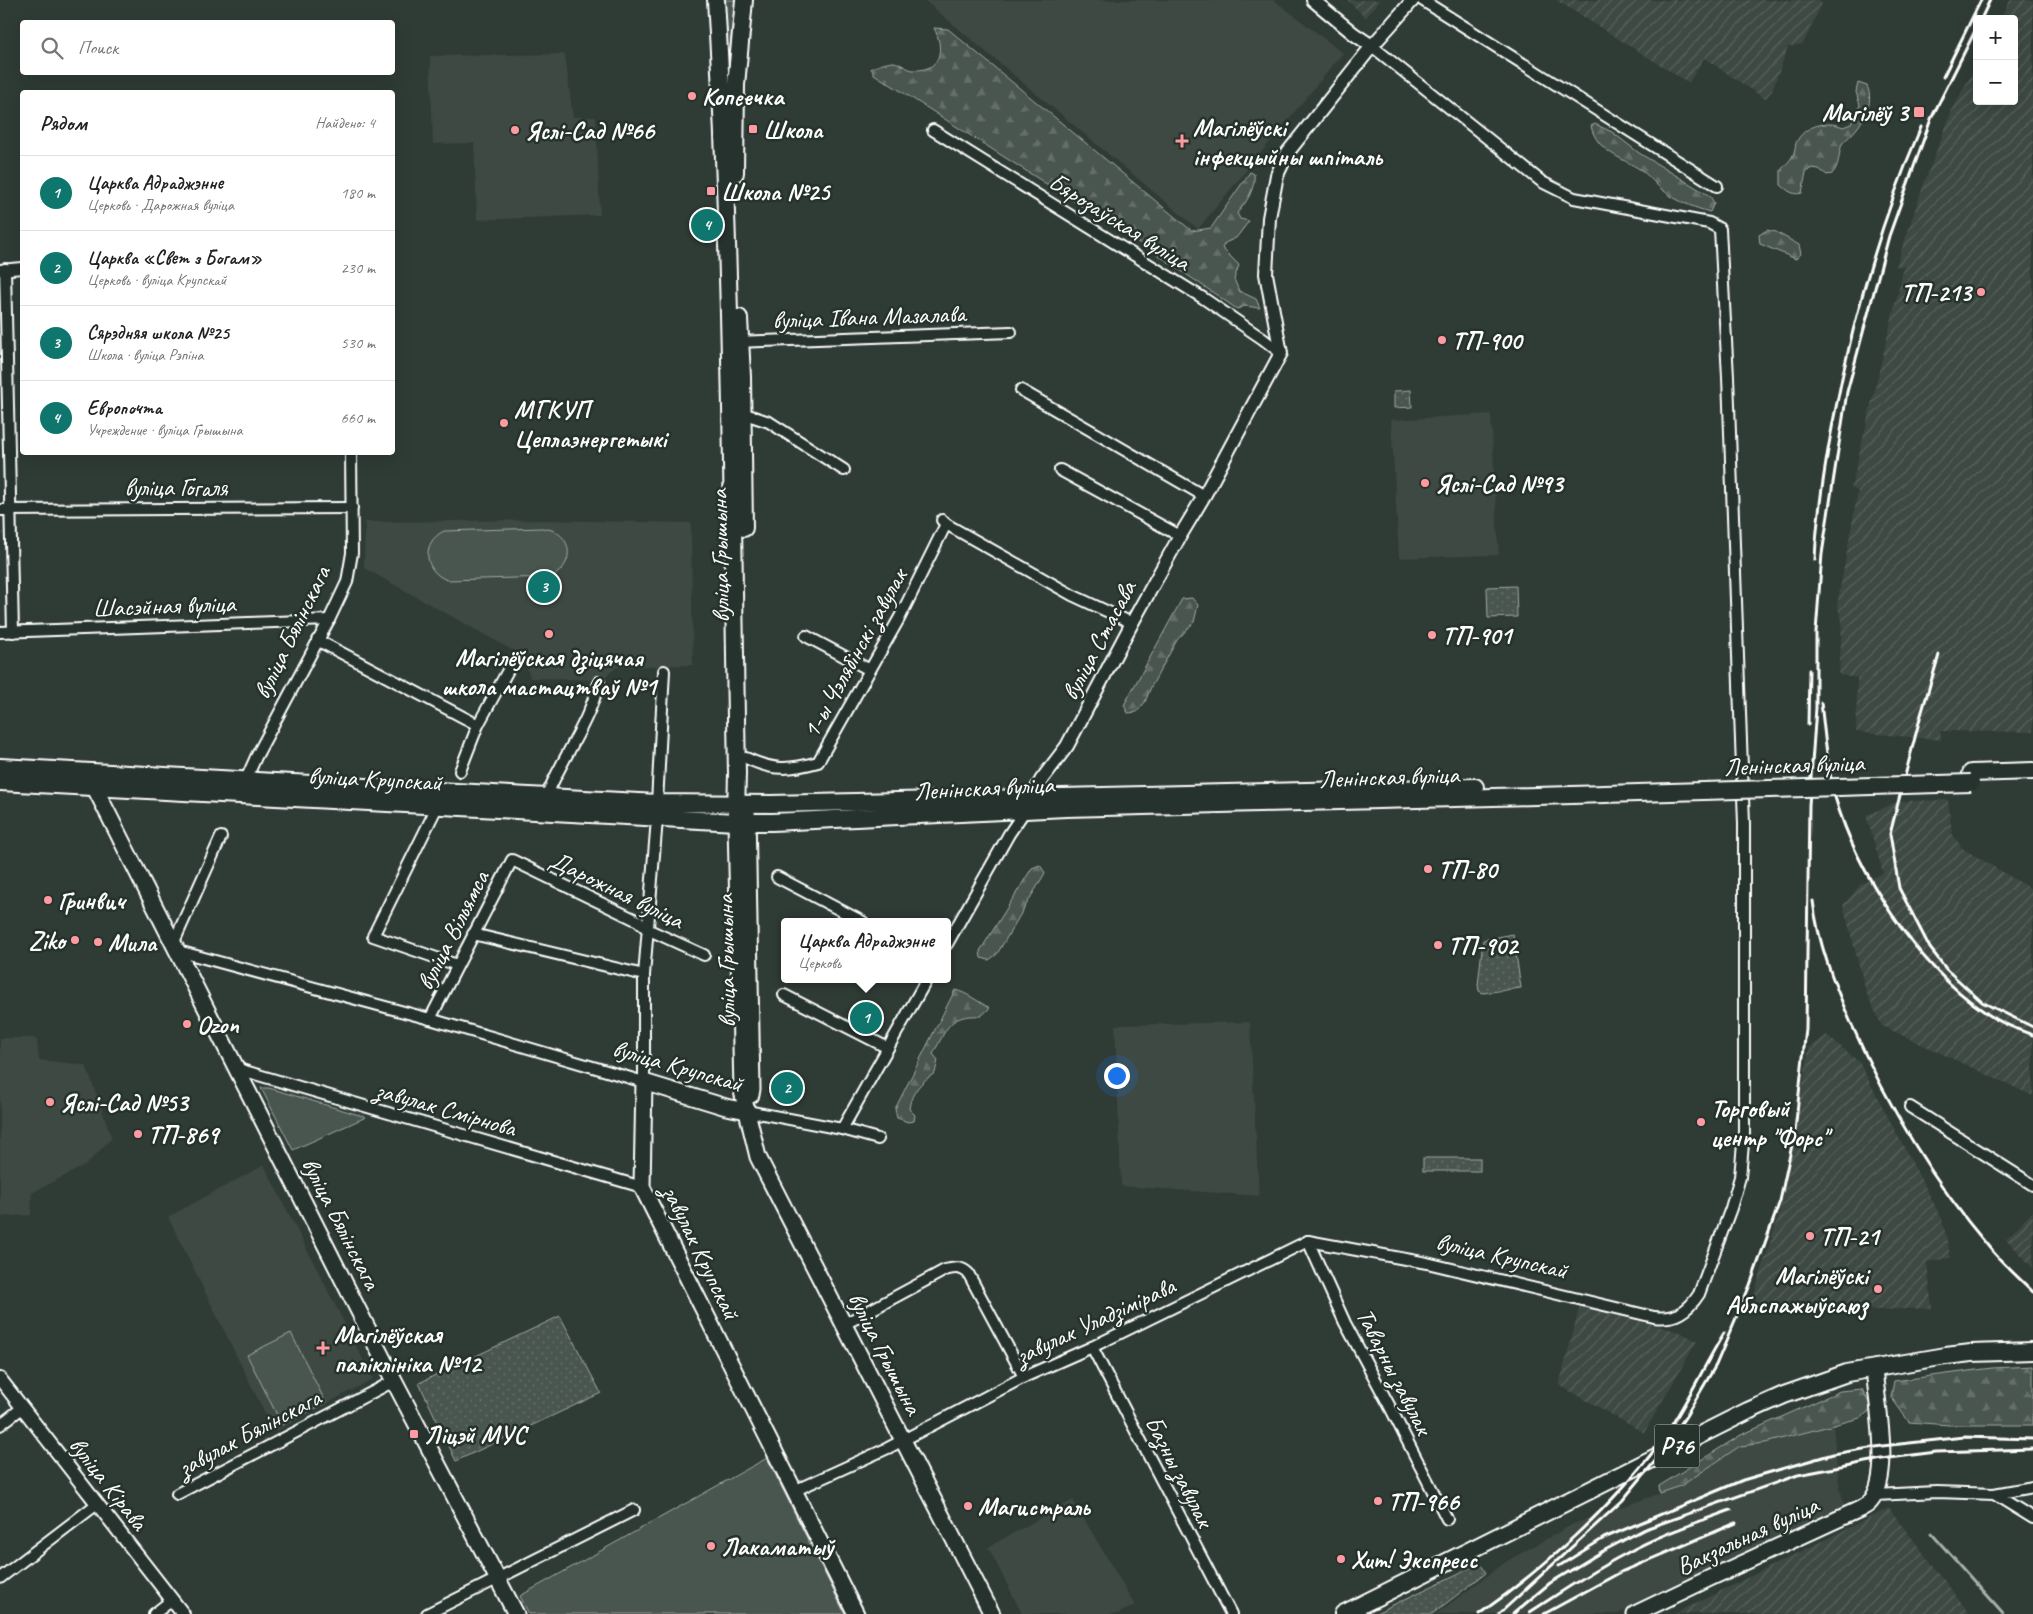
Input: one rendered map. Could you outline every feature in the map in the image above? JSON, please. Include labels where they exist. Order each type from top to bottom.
[{"type":"main road","name":"вуліца Грышына","points":[[716,0],[734,342],[742,413],[746,758],[741,822],[752,1089],[747,1111],[758,1157],[992,1614]]},
{"type":"main road","name":"вуліца Грышына","points":[[741,803],[737,773],[734,169],[736,85],[744,0]]},
{"type":"main road","name":"вуліца Крупскай","points":[[0,767],[95,780]]},
{"type":"main road","name":"Ленінская вуліца","points":[[741,803],[1029,803],[1572,790],[1971,778],[2033,771]]},
{"type":"main road","name":"Ленінская вуліца","points":[[1971,778],[2033,782]]},
{"type":"main road","name":"вуліца Крупскай","points":[[0,782],[95,780],[244,788],[546,797],[741,822]]},
{"type":"main road","name":"вуліца Бялінскага","points":[[95,780],[394,1381],[516,1614]]},
{"type":"main road","name":"вуліца Крупскай","points":[[244,788],[437,807],[657,811],[741,803]]},
{"type":"main road","name":"Ленінская вуліца","points":[[741,822],[1029,803]]},
{"type":"main road","name":"вуліца Крупскай","points":[[644,1082],[747,1111]]},
{"type":"main road","name":"завулак Крупскай","points":[[644,1082],[642,1187],[796,1490],[856,1614]]},
{"type":"main road","name":"Р76","points":[[1343,1614],[1748,1411],[1816,1383],[1848,1373],[1971,1352],[2033,1351]]},
{"type":"main road","points":[[1874,1368],[1882,1446],[1880,1477],[1875,1494]]},
{"type":"main road","name":"Вакзальная вуліца","points":[[1635,1614],[1860,1509],[1870,1503],[1875,1494]]},
{"type":"street","points":[[1314,0],[1354,34],[1372,46]]},
{"type":"street","points":[[1281,354],[1266,274],[1269,218],[1277,175],[1288,152],[1372,46],[1413,0]]},
{"type":"street","points":[[1422,0],[1717,186]]},
{"type":"street","name":"вуліца Крупскай","points":[[1308,1241],[1427,1264],[1654,1317],[1673,1317],[1683,1313],[1693,1304],[1699,1294],[1732,1208],[1740,1177],[1744,1133],[1744,824],[1728,377],[1720,229],[1708,223],[1574,198],[1542,182],[1372,46]]},
{"type":"street","name":"Бярозаўская вуліца","points":[[933,130],[1202,298],[1263,338],[1281,354]]},
{"type":"street","points":[[13,632],[5,509],[2,270],[20,268]]},
{"type":"street","name":"вуліца Iвана Мазалава","points":[[734,342],[1011,332]]},
{"type":"street","name":"вуліца Стасава","points":[[951,937],[1042,779],[1067,746],[1132,623],[1281,354]]},
{"type":"street","points":[[1021,390],[1204,496]]},
{"type":"street","points":[[742,413],[769,422],[844,470]]},
{"type":"street","name":"вуліца Бялінскага","points":[[244,788],[347,582],[352,553],[351,455]]},
{"type":"street","points":[[1060,470],[1180,536]]},
{"type":"street","name":"вуліца Гогаля","points":[[5,509],[352,508]]},
{"type":"street","name":"1-ы Чэлябінскі завулак","points":[[746,758],[772,768],[795,769],[818,762],[900,617],[944,522],[1072,594],[1132,623]]},
{"type":"street","name":"Шасэйная вуліца","points":[[0,632],[329,620]]},
{"type":"street","points":[[806,636],[870,670]]},
{"type":"street","points":[[317,640],[478,724]]},
{"type":"street","points":[[460,771],[478,724],[513,661]]},
{"type":"street","name":"завулак Крупскай","points":[[644,1082],[644,975],[657,811],[664,671]]},
{"type":"street","points":[[546,797],[594,702],[599,682]]},
{"type":"street","points":[[437,807],[373,936],[457,964]]},
{"type":"street","points":[[176,946],[221,837]]},
{"type":"street","name":"вуліца Вільямса","points":[[430,1019],[512,860]]},
{"type":"street","name":"Дарожная вуліца","points":[[512,860],[638,921],[647,929],[704,955]]},
{"type":"street","points":[[777,877],[855,918]]},
{"type":"street","points":[[473,934],[644,975]]},
{"type":"street","name":"вуліца Крупскай","points":[[176,946],[186,952],[430,1019],[644,1082]]},
{"type":"street","points":[[842,1129],[925,983]]},
{"type":"street","points":[[784,995],[888,1048]]},
{"type":"street","name":"завулак Смірнова","points":[[238,1069],[642,1187]]},
{"type":"street","points":[[1910,1106],[2033,1185]]},
{"type":"street","name":"вуліца Крупскай","points":[[747,1111],[842,1129],[878,1139]]},
{"type":"street","name":"завулак Уладзімірава","points":[[796,1490],[1308,1241]]},
{"type":"street","name":"Таварны завулак","points":[[1308,1241],[1345,1323],[1447,1519]]},
{"type":"street","points":[[843,1324],[945,1270],[957,1267],[964,1269],[968,1273],[1024,1378]]},
{"type":"street","name":"Базны завулак","points":[[1092,1347],[1231,1614]]},
{"type":"street","name":"вуліца Кірава","points":[[0,1379],[183,1614]]},
{"type":"street","name":"завулак Бялінскага","points":[[177,1494],[394,1381]]},
{"type":"street","points":[[0,1424],[22,1408]]},
{"type":"street","points":[[1875,1494],[1937,1492],[1994,1494],[2033,1487]]},
{"type":"street","points":[[1994,1494],[2033,1518]]},
{"type":"street","points":[[0,1578],[97,1504]]},
{"type":"street","points":[[427,1614],[634,1510]]},
{"type":"street","points":[[154,1614],[172,1600]]},
{"type":"shaded area","name":"Магілёўскі інфекцыйны шпіталь","points":[[924,0],[1274,0],[1343,53],[1198,229]]},
{"type":"shaded area","points":[[1347,0],[1380,0],[1366,18]]},
{"type":"shaded area","points":[[1556,0],[1819,0],[1822,4],[1803,44],[1788,47],[1772,91],[1765,99],[1704,58],[1689,83]]},
{"type":"shaded area","points":[[2010,0],[2033,0],[2033,732],[1940,731],[1941,740],[1856,732],[1857,678],[1839,675],[1842,621],[1837,605],[1858,491],[1851,488],[1904,267],[1896,266],[1923,186],[1952,110],[1973,71],[1973,105],[2018,105],[2018,15],[2002,15]]},
{"type":"shaded area","name":"Яслі-Сад №66","points":[[565,54],[573,117],[596,117],[600,215],[477,220],[474,143],[433,144],[430,56]]},
{"type":"shaded area","points":[[1491,414],[1499,555],[1399,558],[1391,420]]},
{"type":"shaded area","points":[[545,520],[691,523],[693,665],[617,667],[601,680],[530,678],[523,656],[364,568],[365,522]]},
{"type":"shaded area","points":[[1948,800],[1952,833],[1962,848],[2033,890],[2033,1096],[1882,1026],[1866,992],[1843,905],[1861,884],[1883,873],[1866,815],[1900,801]]},
{"type":"shaded area","points":[[1250,1022],[1259,1196],[1121,1186],[1115,1025]]},
{"type":"shaded area","points":[[1827,1035],[1859,1062],[1942,1219],[1951,1258],[1927,1262],[1932,1308],[1827,1312],[1752,1301],[1782,1203],[1809,1048]]},
{"type":"shaded area","name":"Яслі-Сад №53","points":[[0,1038],[33,1038],[37,1040],[39,1060],[86,1065],[112,1138],[86,1165],[32,1193],[31,1215],[0,1217]]},
{"type":"shaded area","points":[[264,1165],[373,1379],[274,1432],[168,1217]]},
{"type":"shaded area","points":[[2033,1211],[2033,1268],[2006,1239]]},
{"type":"shaded area","points":[[1580,1305],[1680,1332],[1697,1341],[1644,1433],[1559,1385]]},
{"type":"shaded area","points":[[1833,1426],[1839,1483],[1845,1508],[1618,1614],[1436,1614],[1507,1561],[1573,1524],[1681,1486],[1740,1446],[1765,1443]]},
{"type":"shaded area","points":[[1073,1500],[1135,1605],[1118,1614],[1022,1614],[988,1547]]},
{"type":"shaded area","points":[[1889,1508],[1970,1614],[1674,1614]]},
{"type":"green space","points":[[722,0],[735,0],[727,76]]},
{"type":"green space","points":[[934,28],[948,29],[1192,231],[1211,228],[1250,172],[1254,174],[1250,195],[1237,213],[1240,219],[1249,221],[1236,238],[1225,243],[1222,248],[1239,265],[1234,279],[1239,291],[1256,299],[1260,308],[1245,306],[1237,309],[1158,255],[874,74],[871,68],[891,62],[913,70],[925,69],[931,66],[936,62],[940,50]]},
{"type":"green space","points":[[1858,83],[1867,86],[1870,99],[1869,106],[1855,131],[1842,144],[1835,171],[1827,175],[1819,169],[1812,168],[1806,172],[1802,193],[1796,194],[1788,191],[1781,185],[1781,170],[1792,157],[1796,143],[1804,132],[1810,128],[1823,124],[1843,127],[1851,124],[1860,105],[1856,92]]},
{"type":"green space","points":[[1595,124],[1612,132],[1639,153],[1710,196],[1714,203],[1710,212],[1674,198],[1661,189],[1641,170],[1604,148],[1594,135],[1591,126]]},
{"type":"green space","points":[[1767,230],[1776,232],[1799,245],[1801,254],[1796,259],[1760,244],[1759,235]]},
{"type":"green space","points":[[1411,390],[1412,407],[1394,408],[1394,391]]},
{"type":"green space","points":[[542,528],[552,530],[560,535],[568,548],[565,564],[560,571],[551,577],[447,580],[439,576],[429,563],[428,556],[431,542],[444,531]]},
{"type":"green space","points":[[1516,586],[1517,617],[1488,618],[1487,587]]},
{"type":"green space","points":[[1192,598],[1198,605],[1194,622],[1177,640],[1151,687],[1145,702],[1137,712],[1128,713],[1124,705],[1182,599]]},
{"type":"green space","points":[[1040,865],[1045,873],[997,954],[989,960],[981,958],[980,951],[1032,868]]},
{"type":"green space","points":[[1513,934],[1521,988],[1483,993],[1479,991],[1483,940]]},
{"type":"green space","points":[[955,990],[969,995],[990,1008],[981,1016],[962,1018],[950,1025],[933,1054],[938,1060],[935,1073],[921,1084],[912,1097],[909,1109],[915,1115],[914,1121],[908,1122],[897,1118],[895,1109]]},
{"type":"green space","points":[[261,1088],[269,1088],[366,1117],[293,1150]]},
{"type":"green space","points":[[1423,1158],[1480,1158],[1480,1171],[1423,1171]]},
{"type":"green space","points":[[560,1316],[601,1393],[456,1461],[419,1383]]},
{"type":"green space","points":[[291,1333],[326,1403],[282,1425],[247,1355]]},
{"type":"green space","points":[[2033,1366],[2033,1425],[1949,1425],[1909,1422],[1891,1397],[1894,1381],[1992,1368]]},
{"type":"green space","points":[[1862,1389],[1872,1409],[1860,1418],[1765,1443],[1740,1446],[1681,1486],[1660,1493],[1659,1486],[1741,1435],[1840,1391]]},
{"type":"green space","name":"Лакаматыў","points":[[767,1458],[845,1614],[529,1614],[520,1596]]},
{"type":"green space","points":[[1480,1563],[1486,1573],[1432,1614],[1374,1614]]},
{"type":"waterway","points":[[1932,1534],[2003,1614]]},
{"type":"railway","points":[[1943,77],[1981,0]]},
{"type":"railway","points":[[1983,15],[1990,0]]},
{"type":"railway","points":[[1499,1614],[1622,1501],[1656,1460],[1686,1416],[1716,1365],[1750,1285],[1780,1201],[1795,1131],[1806,1029],[1809,805],[1816,708],[1816,632],[1822,554],[1847,392],[1889,236],[1931,119],[1973,35]]},
{"type":"railway","points":[[1815,560],[1825,470],[1834,417],[1859,306],[1893,198],[1921,127]]},
{"type":"railway","points":[[1939,655],[1920,718],[1890,834],[1899,888],[1930,948],[1947,970],[1982,1002],[2033,1027]]},
{"type":"railway","points":[[1808,725],[1809,670]]},
{"type":"railway","points":[[1821,703],[1828,762],[1835,797],[1858,856],[1892,915],[1913,943],[1958,991],[1993,1018],[2033,1035]]},
{"type":"railway","points":[[1813,901],[1823,948],[1839,993],[1865,1053],[1895,1111],[1929,1167],[1967,1221],[1998,1258],[2033,1292]]},
{"type":"railway","points":[[1479,1614],[1527,1578],[1575,1536],[1641,1467],[1677,1417],[1724,1333]]},
{"type":"railway","points":[[1559,1566],[1604,1538],[1743,1480],[1833,1454],[1882,1446],[1964,1437],[2033,1439]]},
{"type":"railway","points":[[1513,1614],[1550,1583],[1603,1551],[1645,1529],[1798,1475],[1882,1459],[1936,1452],[2033,1449]]},
{"type":"railway","points":[[1530,1612],[1638,1547],[1731,1510]]},
{"type":"railway","points":[[1544,1614],[1621,1572],[1736,1523]]},
{"type":"place","name":"Копеечка","points":[[692,96]]},
{"type":"place","name":"Магілёў 3","points":[[1919,112]]},
{"type":"place","name":"Школа","points":[[753,129]]},
{"type":"place","name":"Яслі-Сад №66","points":[[515,130]]},
{"type":"place","name":"Магілёўскі інфекцыйны шпіталь","points":[[1182,141]]},
{"type":"place","name":"Школа №25","points":[[711,191]]},
{"type":"place","name":"Европочта","points":[[707,225]]},
{"type":"place","name":"ТП-213","points":[[1981,292]]},
{"type":"place","name":"ТП-900","points":[[1442,340]]},
{"type":"place","name":"МГКУП Цеплаэнергетыкі","points":[[504,423]]},
{"type":"place","name":"Яслі-Сад №93","points":[[1425,483]]},
{"type":"place","name":"Сярэдняя школа №25","points":[[544,587]]},
{"type":"place","name":"Магілёўская дзіцячая школа мастацтваў №1","points":[[549,634]]},
{"type":"place","name":"ТП-901","points":[[1432,635]]},
{"type":"place","name":"ТП-80","points":[[1428,869]]},
{"type":"place","name":"Гринвич","points":[[48,900]]},
{"type":"place","name":"Ziko","points":[[75,940]]},
{"type":"place","name":"Мила","points":[[98,942]]},
{"type":"place","name":"ТП-902","points":[[1438,945]]},
{"type":"place","name":"Царква Адраджэнне","points":[[866,1018]]},
{"type":"place","name":"Ozon","points":[[187,1024]]},
{"type":"place","name":"Царква «Свет з Богам»","points":[[787,1088]]},
{"type":"place","name":"Яслі-Сад №53","points":[[50,1102]]},
{"type":"place","name":"Торговый центр \"Форс\"","points":[[1701,1122]]},
{"type":"place","name":"ТП-869","points":[[138,1134]]},
{"type":"place","name":"ТП-21","points":[[1810,1236]]},
{"type":"place","name":"Магілёўскі Аблспажыўсаюз","points":[[1878,1289]]},
{"type":"place","name":"Магілёўская паліклініка №12","points":[[323,1348]]},
{"type":"place","name":"Ліцэй МУС","points":[[414,1434]]},
{"type":"place","name":"ТП-966","points":[[1378,1501]]},
{"type":"place","name":"Магистраль","points":[[968,1506]]},
{"type":"place","name":"Лакаматыў","points":[[711,1546]]},
{"type":"place","name":"Хит! Экспресс","points":[[1341,1559]]}]
